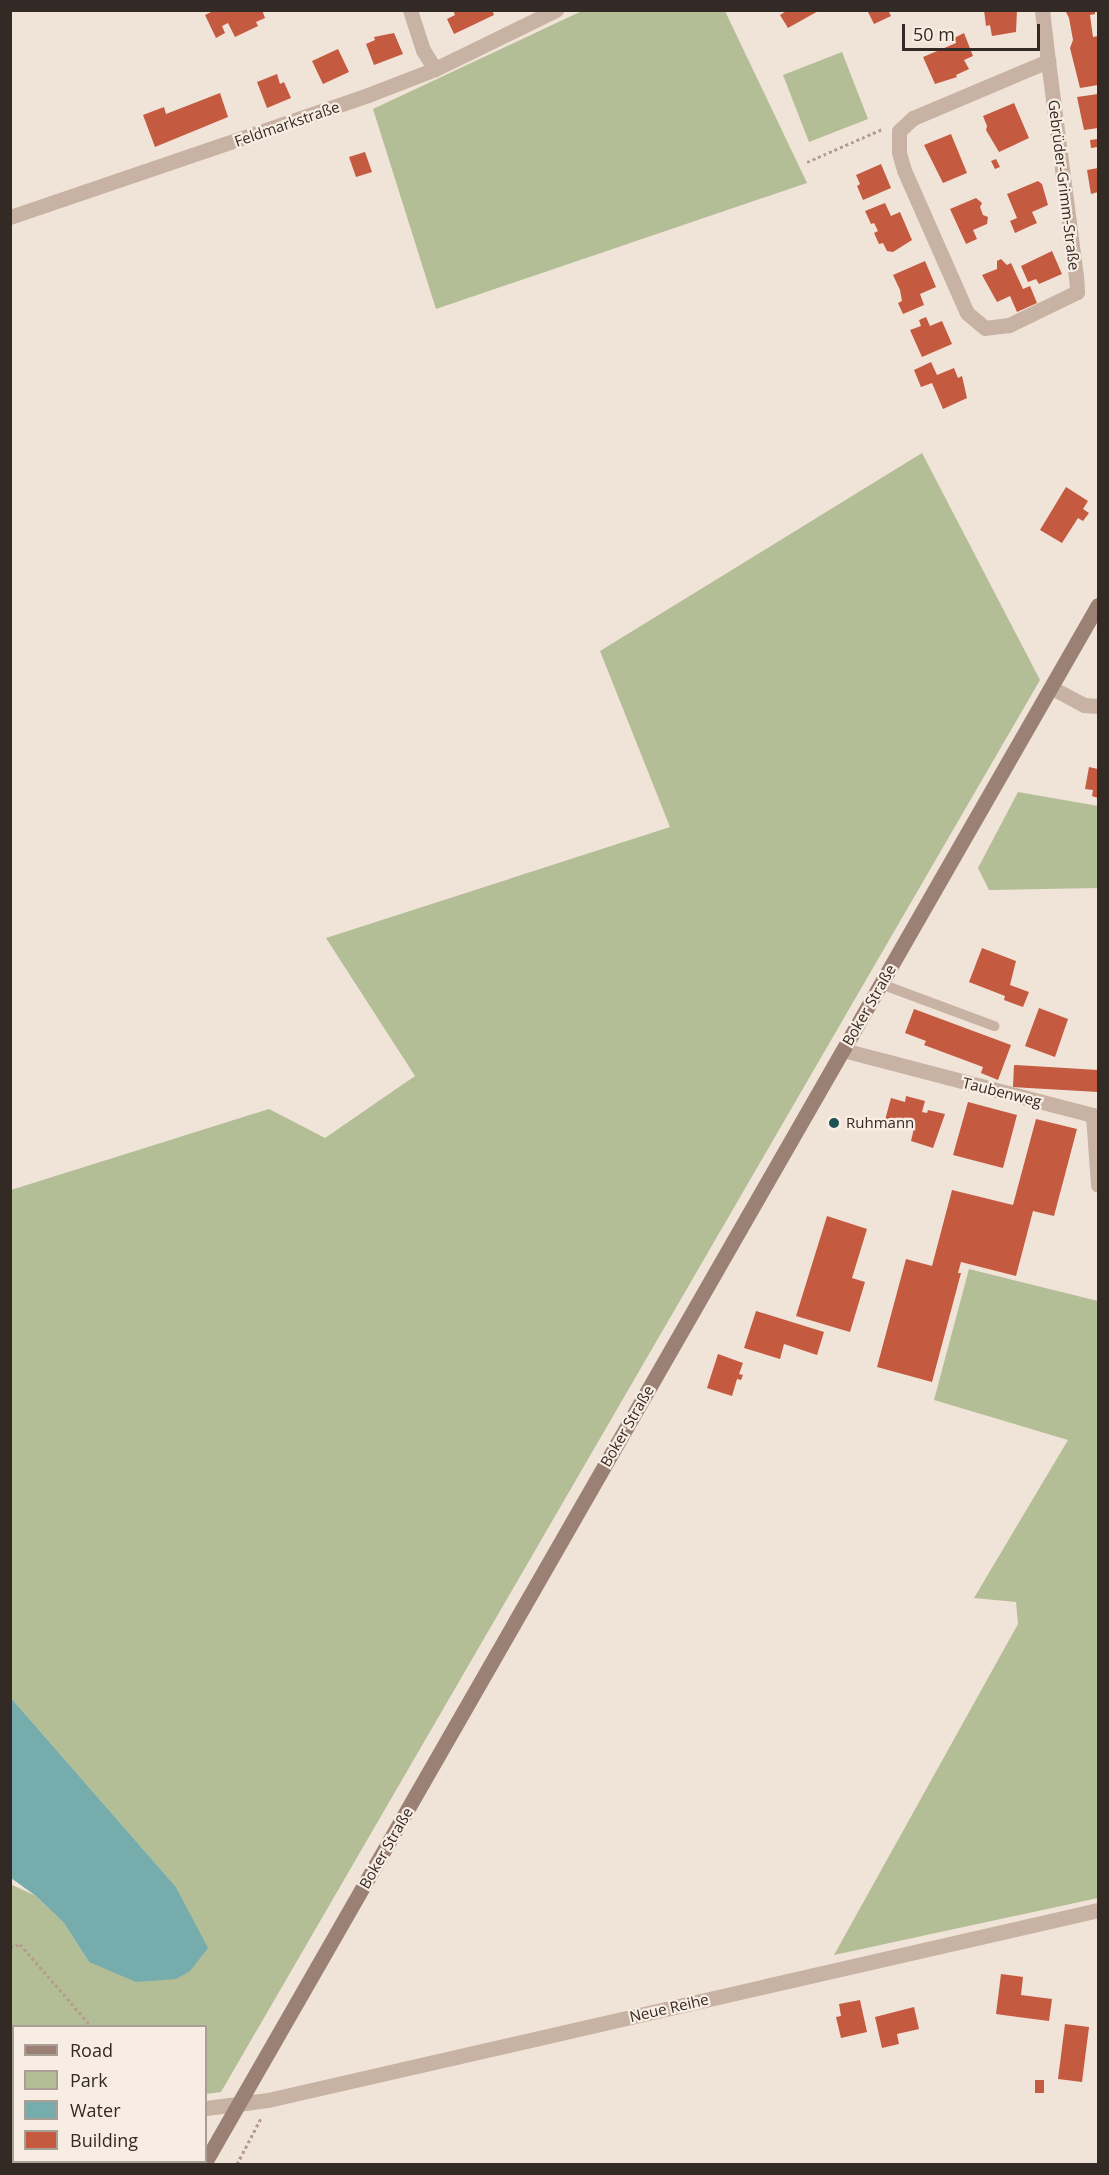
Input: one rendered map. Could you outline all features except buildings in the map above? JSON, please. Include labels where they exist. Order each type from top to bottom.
[{"type":"main road","name":"Boker Straße","points":[[207,2159],[1098,605]]},
{"type":"street","points":[[410,10],[423,50],[435,69]]},
{"type":"street","name":"Feldmarkstraße","points":[[10,217],[244,140],[435,69],[556,10]]},
{"type":"street","name":"Gebrüder-Grimm-Straße","points":[[899,131],[899,152],[904,170],[968,313],[985,328],[1009,325],[1059,303],[1077,292],[1042,10]]},
{"type":"street","points":[[899,131],[913,118],[1048,61]]},
{"type":"street","points":[[1052,688],[1084,705],[1098,706]]},
{"type":"street","name":"Taubenweg","points":[[843,1050],[1093,1115],[1098,1185]]},
{"type":"street","name":"Neue Reihe","points":[[207,2108],[268,2100],[1098,1910]]},
{"type":"lane","points":[[882,984],[994,1026]]},
{"type":"path","points":[[807,162],[885,128],[899,131]]},
{"type":"path","points":[[10,1947],[20,1944],[90,2025]]},
{"type":"green space","points":[[584,10],[725,11],[807,183],[436,309],[373,109]]},
{"type":"green space","points":[[842,52],[868,119],[809,142],[783,75]]},
{"type":"green space","points":[[922,453],[1040,680],[221,2092],[207,2094],[207,2025],[12,2025],[11,2121],[10,1884],[36,1896],[64,1923],[89,1962],[207,1948],[176,1887],[11,1698],[11,1190],[269,1109],[325,1138],[415,1076],[326,938],[670,827],[600,651]]},
{"type":"green space","points":[[1018,792],[1098,806],[1098,888],[989,890],[978,868]]},
{"type":"green space","points":[[969,1269],[1098,1301],[1098,1898],[834,1955],[1018,1624],[1016,1602],[974,1598],[1068,1440],[934,1400]]},
{"type":"water","points":[[11,1698],[176,1887],[208,1948],[190,1971],[176,1979],[136,1982],[89,1962],[64,1923],[36,1896],[11,1878]]},
{"type":"place","name":"Ruhmann","points":[[834,1123]]}]
